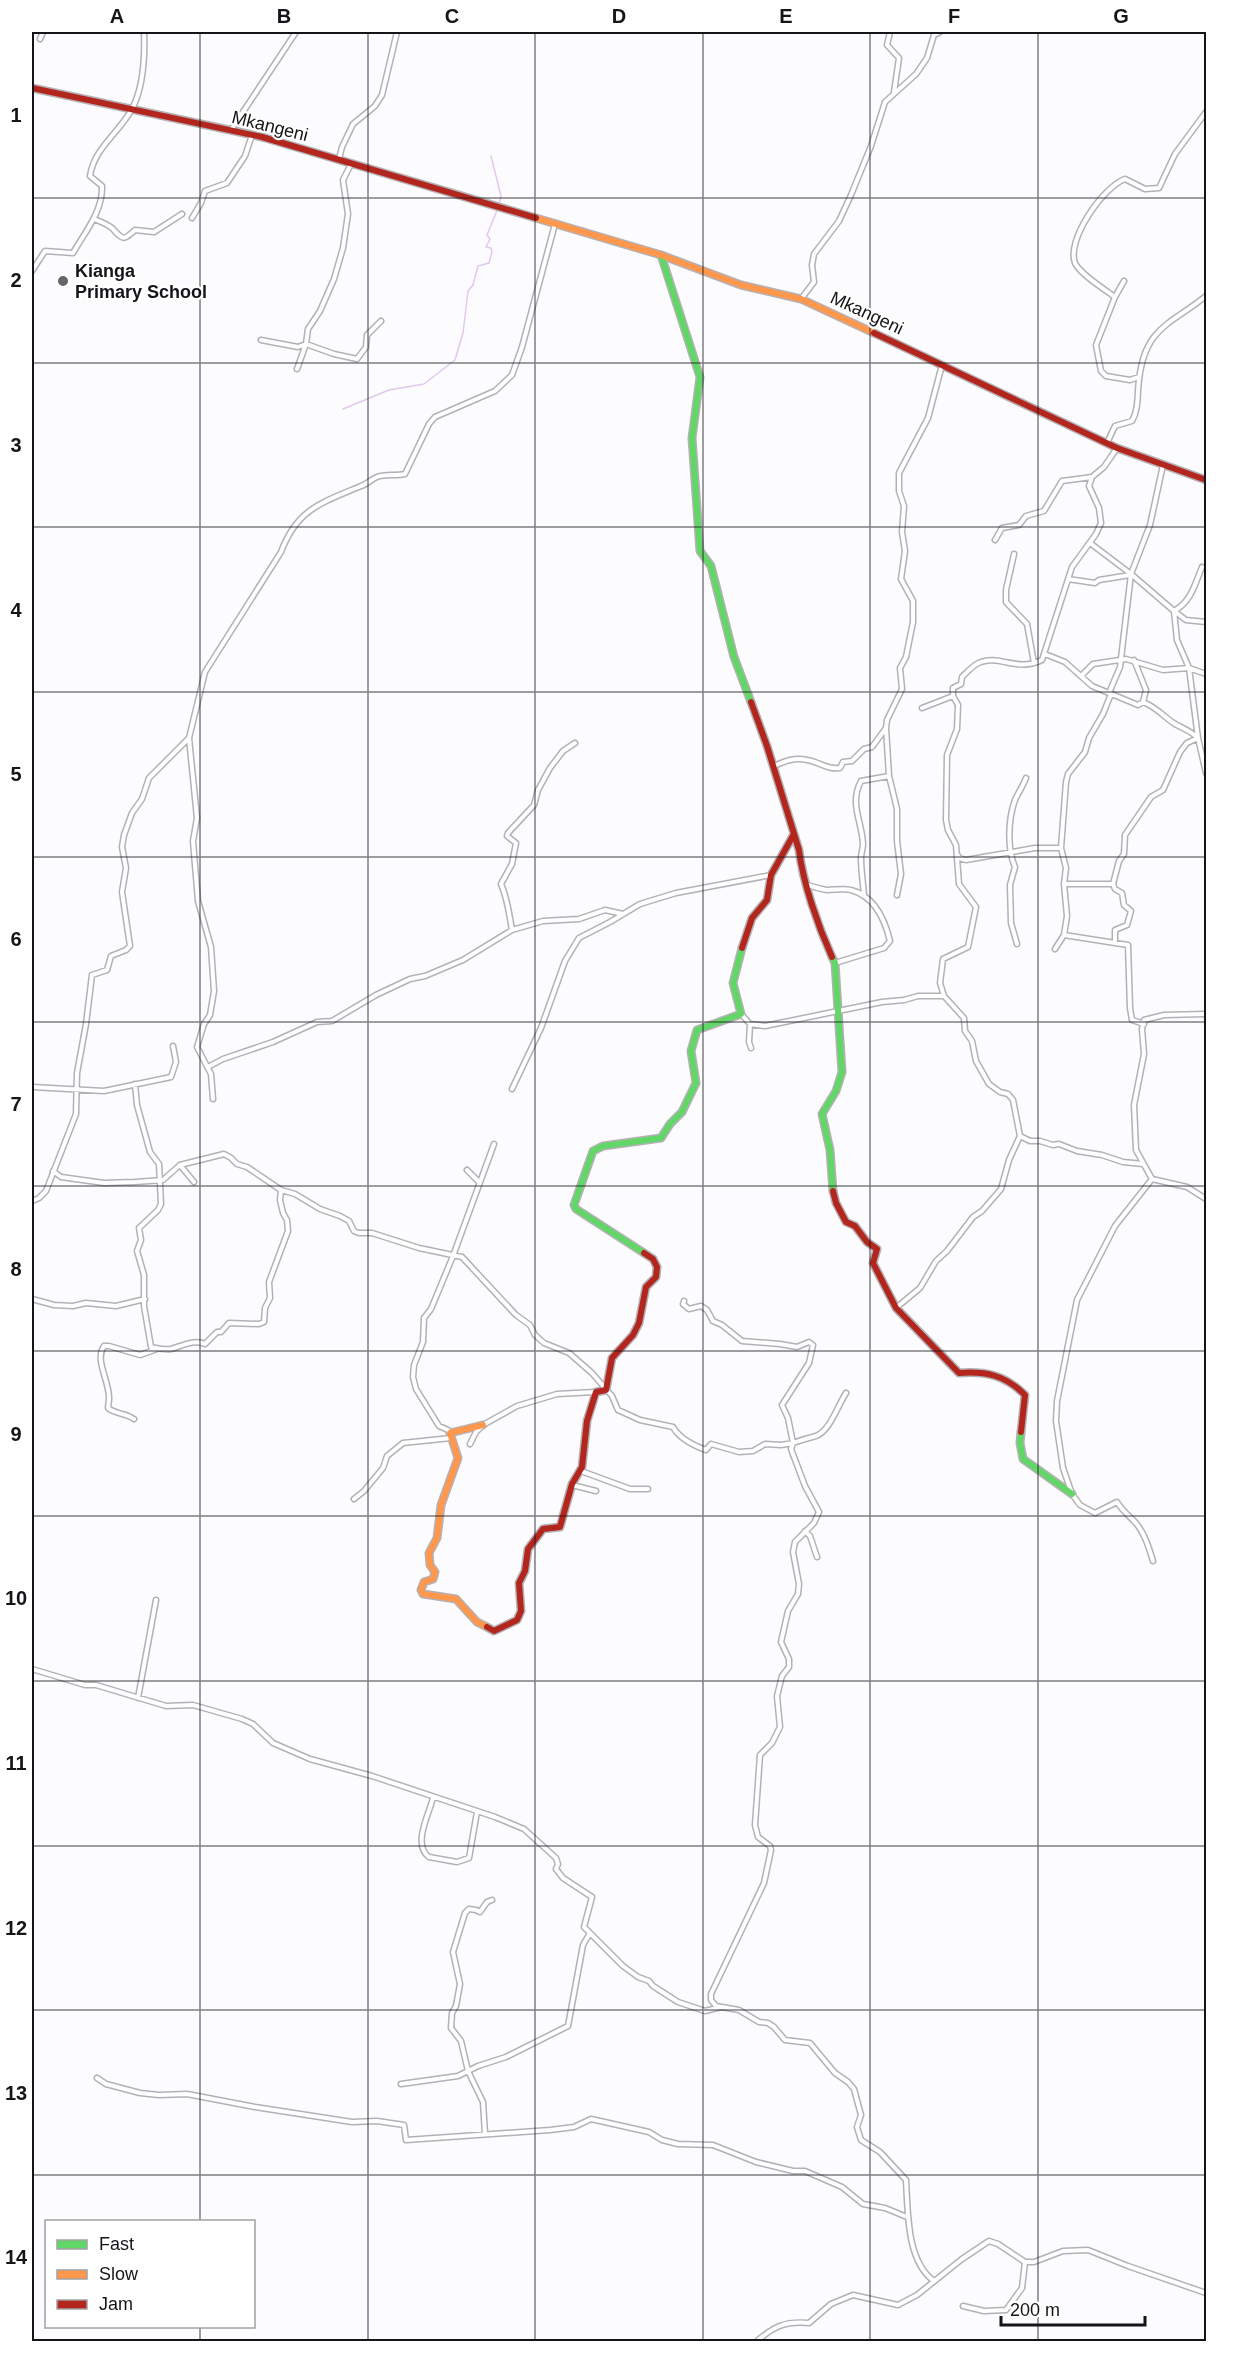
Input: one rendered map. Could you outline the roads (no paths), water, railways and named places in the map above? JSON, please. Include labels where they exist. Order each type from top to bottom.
[{"type":"street","points":[[40,39],[43,32]]},
{"type":"street","points":[[32,271],[45,251],[73,253],[94,219],[103,199],[102,186],[90,176],[91,165],[131,110],[141,86],[145,55],[144,32]]},
{"type":"street","points":[[231,130],[296,32]]},
{"type":"street","points":[[339,160],[342,147],[353,124],[375,106],[382,95],[397,32]]},
{"type":"street","points":[[890,32],[887,45],[899,57],[894,93]]},
{"type":"street","points":[[801,299],[814,282],[814,254],[839,221],[863,167],[885,102],[916,74],[927,58],[934,35],[940,32]]},
{"type":"street","name":"Mkangeni","points":[[32,88],[252,135],[661,255],[741,285],[801,299],[1117,448],[1206,480]]},
{"type":"street","points":[[1115,297],[1086,276],[1076,264],[1074,243],[1092,209],[1116,182],[1125,179],[1145,189],[1159,188],[1175,154],[1206,112]]},
{"type":"street","points":[[192,218],[205,191],[227,183],[245,156],[252,135]]},
{"type":"street","points":[[297,369],[306,344],[308,329],[320,311],[343,248],[348,214],[343,180],[351,164]]},
{"type":"street","points":[[94,219],[111,228],[122,238],[135,230],[154,232],[182,214]]},
{"type":"street","points":[[213,1099],[213,1082],[197,1047],[204,1024],[210,1015],[214,991],[211,947],[198,902],[194,841],[197,818],[189,738],[205,672],[281,552],[288,533],[302,516],[320,504],[363,486],[379,476],[395,477],[405,474],[429,424],[435,417],[495,391],[512,375],[522,347],[555,224]]},
{"type":"street","points":[[661,255],[700,377],[692,438],[700,551],[711,566],[734,657],[773,766],[819,928],[835,963],[842,1072],[836,1091],[822,1114],[830,1150],[832,1187],[836,1203],[846,1222],[855,1226],[867,1242],[877,1249],[873,1263],[896,1308],[956,1373],[983,1371],[992,1373],[1009,1380],[1024,1395],[1020,1443],[1023,1459],[1072,1494]]},
{"type":"street","points":[[1124,281],[1115,297],[1096,345],[1101,371],[1106,376],[1124,380],[1139,377]]},
{"type":"street","points":[[1107,443],[1115,426],[1132,421],[1137,412],[1139,377],[1146,348],[1161,327],[1206,296]]},
{"type":"street","points":[[261,340],[298,347],[306,344],[357,359],[366,347],[367,335],[381,321]]},
{"type":"street","points":[[897,895],[902,874],[897,841],[897,809],[889,776],[886,728],[887,720],[902,689],[900,668],[906,657],[913,622],[913,601],[901,579],[905,551],[902,532],[904,506],[899,491],[899,474],[928,417],[942,365]]},
{"type":"street","points":[[896,1308],[920,1288],[936,1261],[947,1251],[973,1217],[982,1211],[1001,1189],[1009,1160],[1020,1136],[1013,1100],[1008,1094],[988,1084],[976,1061],[972,1041],[965,1031],[964,1018],[944,996],[940,983],[943,959],[968,947],[976,907],[959,884],[954,838],[945,820],[947,773],[945,765],[948,750],[957,729],[958,705],[952,696],[953,688],[961,684],[962,677],[982,661],[1018,665],[1042,660],[1072,567],[1090,543],[1101,523],[1098,507],[1089,486],[1092,477],[1104,467],[1117,448]]},
{"type":"street","points":[[1055,949],[1064,935],[1067,916],[1064,884],[1066,868],[1061,848],[1068,774],[1085,752],[1089,738],[1103,714],[1118,676],[1131,574],[1150,525],[1163,465]]},
{"type":"street","points":[[995,540],[1002,528],[1019,525],[1026,516],[1044,511],[1062,481],[1092,477]]},
{"type":"street","points":[[1090,543],[1186,620],[1206,622]]},
{"type":"street","points":[[1014,554],[1006,590],[1006,602],[1027,624],[1034,663]]},
{"type":"street","points":[[1174,611],[1182,606],[1190,596],[1202,567]]},
{"type":"street","points":[[1068,579],[1095,584],[1099,580],[1131,574]]},
{"type":"street","points":[[1174,611],[1177,640],[1189,668],[1198,738],[1204,753],[1206,773]]},
{"type":"street","points":[[1045,654],[1065,662],[1092,686],[1138,705],[1143,702],[1146,690],[1134,660]]},
{"type":"street","points":[[1081,676],[1094,664],[1120,659],[1134,660],[1163,670],[1189,668],[1206,674]]},
{"type":"street","points":[[922,708],[952,696]]},
{"type":"street","points":[[1143,702],[1157,708],[1169,720],[1191,731],[1198,738]]},
{"type":"street","points":[[773,766],[792,759],[808,760],[831,769],[840,768],[843,762],[852,761],[864,749],[872,747],[886,728]]},
{"type":"street","points":[[32,1201],[46,1191],[76,1114],[77,1073],[92,975],[107,970],[111,956],[126,950],[129,946],[122,892],[126,868],[122,847],[124,835],[132,813],[142,799],[149,778],[189,738]]},
{"type":"street","points":[[1115,942],[1115,930],[1128,925],[1131,911],[1124,905],[1123,895],[1115,889],[1113,884],[1119,861],[1124,854],[1125,835],[1151,797],[1163,790],[1180,752],[1187,743],[1198,738]]},
{"type":"street","points":[[512,930],[508,911],[509,902],[501,884],[512,864],[516,843],[507,836],[508,833],[534,805],[538,790],[563,750],[575,743]]},
{"type":"street","points":[[864,896],[861,855],[863,848],[855,809],[857,788],[861,781],[889,776]]},
{"type":"street","points":[[1017,944],[1011,923],[1010,885],[1015,867],[1011,853],[1010,829],[1014,804],[1026,778]]},
{"type":"street","points":[[794,834],[771,875],[767,900],[752,918],[735,970],[733,983],[741,1014],[750,1024],[765,1026],[918,996],[944,996]]},
{"type":"street","points":[[957,853],[959,858],[966,860],[1035,848],[1061,848]]},
{"type":"street","points":[[512,1089],[541,1028],[565,961],[579,938],[640,904],[676,893],[771,875]]},
{"type":"street","points":[[1064,884],[1113,884]]},
{"type":"street","points":[[808,885],[826,890],[850,890],[864,896],[884,918],[890,940],[884,948],[835,963]]},
{"type":"street","points":[[208,1067],[223,1059],[273,1042],[316,1022],[332,1021],[376,995],[410,979],[463,960],[512,930],[543,921],[579,919],[605,910],[623,914]]},
{"type":"street","points":[[1064,935],[1128,945],[1132,1020],[1144,1024]]},
{"type":"street","points":[[606,1390],[612,1358],[633,1335],[639,1323],[646,1287],[656,1277],[657,1267],[653,1259],[576,1209],[574,1205],[579,1195],[581,1182],[593,1150],[603,1146],[662,1138],[670,1124],[682,1112],[696,1083],[691,1051],[697,1030],[741,1014]]},
{"type":"street","points":[[1206,1014],[1164,1016],[1144,1020],[1144,1054],[1134,1105],[1136,1150],[1152,1179],[1187,1187],[1206,1199]]},
{"type":"street","points":[[750,1024],[751,1048]]},
{"type":"street","points":[[32,1087],[104,1091],[171,1077],[176,1062],[173,1046]]},
{"type":"street","points":[[135,1084],[136,1105],[150,1152],[159,1164],[161,1204],[158,1210],[139,1228],[138,1233],[141,1240],[137,1251],[143,1269],[151,1347],[170,1349],[184,1343],[201,1342],[205,1344],[229,1323],[260,1324],[264,1322],[265,1308],[270,1298],[269,1282],[288,1231],[280,1200],[281,1190]]},
{"type":"street","points":[[1020,1136],[1030,1141],[1059,1144],[1077,1151],[1102,1155],[1123,1162],[1143,1164]]},
{"type":"street","points":[[494,1144],[453,1256],[431,1309],[424,1318],[423,1342],[414,1365],[413,1377],[424,1406],[435,1417],[439,1426],[448,1430],[458,1458],[441,1505],[437,1538],[429,1553],[435,1572],[433,1579],[424,1582],[421,1590],[423,1594],[456,1599],[477,1622],[494,1631],[517,1620],[521,1611],[519,1583],[525,1571],[526,1554],[543,1529],[560,1527],[572,1484],[576,1475],[581,1471],[587,1420],[596,1392]]},
{"type":"street","points":[[53,1171],[61,1177],[104,1183],[160,1181],[180,1165],[224,1154],[281,1190],[295,1194],[320,1209],[349,1221],[354,1231],[372,1233],[462,1257],[516,1315],[530,1325],[544,1343],[569,1353],[592,1373],[618,1410],[640,1420],[673,1427],[676,1432],[706,1450],[711,1444],[715,1444],[739,1452],[753,1451],[765,1444],[793,1443],[808,1436],[817,1435],[827,1426],[846,1393]]},
{"type":"street","points":[[180,1165],[194,1182]]},
{"type":"street","points":[[467,1170],[479,1182]]},
{"type":"street","points":[[1152,1179],[1115,1226],[1077,1300],[1057,1401],[1056,1421],[1063,1468],[1072,1494],[1080,1505],[1095,1513],[1117,1502],[1123,1512],[1135,1521],[1153,1562]]},
{"type":"street","points":[[32,1299],[54,1305],[73,1306],[86,1303],[116,1306],[145,1299]]},
{"type":"street","points":[[684,1301],[682,1304],[689,1309],[700,1306],[707,1310],[713,1321],[722,1325],[742,1341],[796,1347],[809,1342],[813,1345],[809,1363],[782,1406],[788,1418],[793,1443],[791,1449],[819,1512],[816,1520],[795,1542],[794,1552],[799,1584],[798,1594],[788,1611],[781,1642],[789,1659],[789,1667],[782,1676],[777,1696],[780,1727],[772,1743],[760,1755],[755,1825],[758,1837],[770,1846],[771,1850],[764,1883],[711,1994],[711,2000],[716,2006],[739,2010],[759,2022],[768,2023],[785,2040],[810,2043],[835,2073],[854,2089],[861,2115],[856,2127],[858,2135],[861,2140],[880,2152],[906,2180],[907,2217],[913,2249],[929,2277],[934,2281]]},
{"type":"street","points":[[134,1419],[128,1414],[110,1411],[108,1408],[110,1399],[100,1357],[101,1350],[104,1346],[109,1346],[140,1355],[158,1348]]},
{"type":"street","points":[[354,1498],[364,1491],[383,1468],[387,1456],[403,1443],[451,1436],[483,1425],[518,1406],[556,1394],[606,1390]]},
{"type":"street","points":[[470,1444],[476,1432],[483,1425]]},
{"type":"street","points":[[581,1471],[630,1489],[648,1489]]},
{"type":"street","points":[[572,1484],[596,1491]]},
{"type":"street","points":[[805,1531],[810,1536],[817,1557]]},
{"type":"street","points":[[138,1698],[156,1600]]},
{"type":"street","points":[[32,1669],[166,1706],[193,1705],[242,1719],[253,1724],[273,1743],[310,1759],[372,1776],[524,1829],[556,1858],[558,1864],[556,1869],[563,1878],[592,1897],[584,1927],[623,1966],[678,2002],[705,2011],[722,2007]]},
{"type":"street","points":[[433,1797],[421,1838],[421,1847],[429,1857],[457,1862],[469,1858],[477,1812]]},
{"type":"street","points":[[485,2134],[483,2102],[468,2071],[461,2041],[451,2028],[452,2013],[456,2006],[460,1984],[453,1952],[465,1913],[473,1909],[480,1912],[487,1902],[492,1900]]},
{"type":"street","points":[[401,2084],[458,2076],[506,2057],[568,2026],[583,1945],[590,1934]]},
{"type":"street","points":[[97,2078],[106,2084],[140,2093],[187,2094],[255,2108],[352,2122],[377,2121],[404,2125],[406,2140],[550,2130],[574,2127],[585,2120],[602,2120],[649,2132],[670,2142],[698,2146],[713,2145],[756,2162],[793,2171],[805,2171],[842,2187],[863,2204],[885,2208],[907,2217]]},
{"type":"street","points":[[756,2342],[771,2328],[794,2322],[809,2323],[831,2304],[853,2295],[898,2305],[917,2295],[989,2241],[998,2244],[1025,2262],[1034,2262],[1063,2251],[1088,2250],[1206,2293]]},
{"type":"street","points":[[963,2306],[984,2311],[1006,2310],[1022,2288],[1025,2262]]},
{"type":"waterway","points":[[491,156],[501,196],[499,204]]},
{"type":"waterway","points":[[343,409],[389,390],[424,384],[455,360],[463,333],[468,291],[473,285],[478,266],[489,263],[492,252],[491,248],[486,247],[490,239],[487,235],[498,208]]},
{"type":"place","name":"Kianga Primary School","points":[[63,281]]}]
